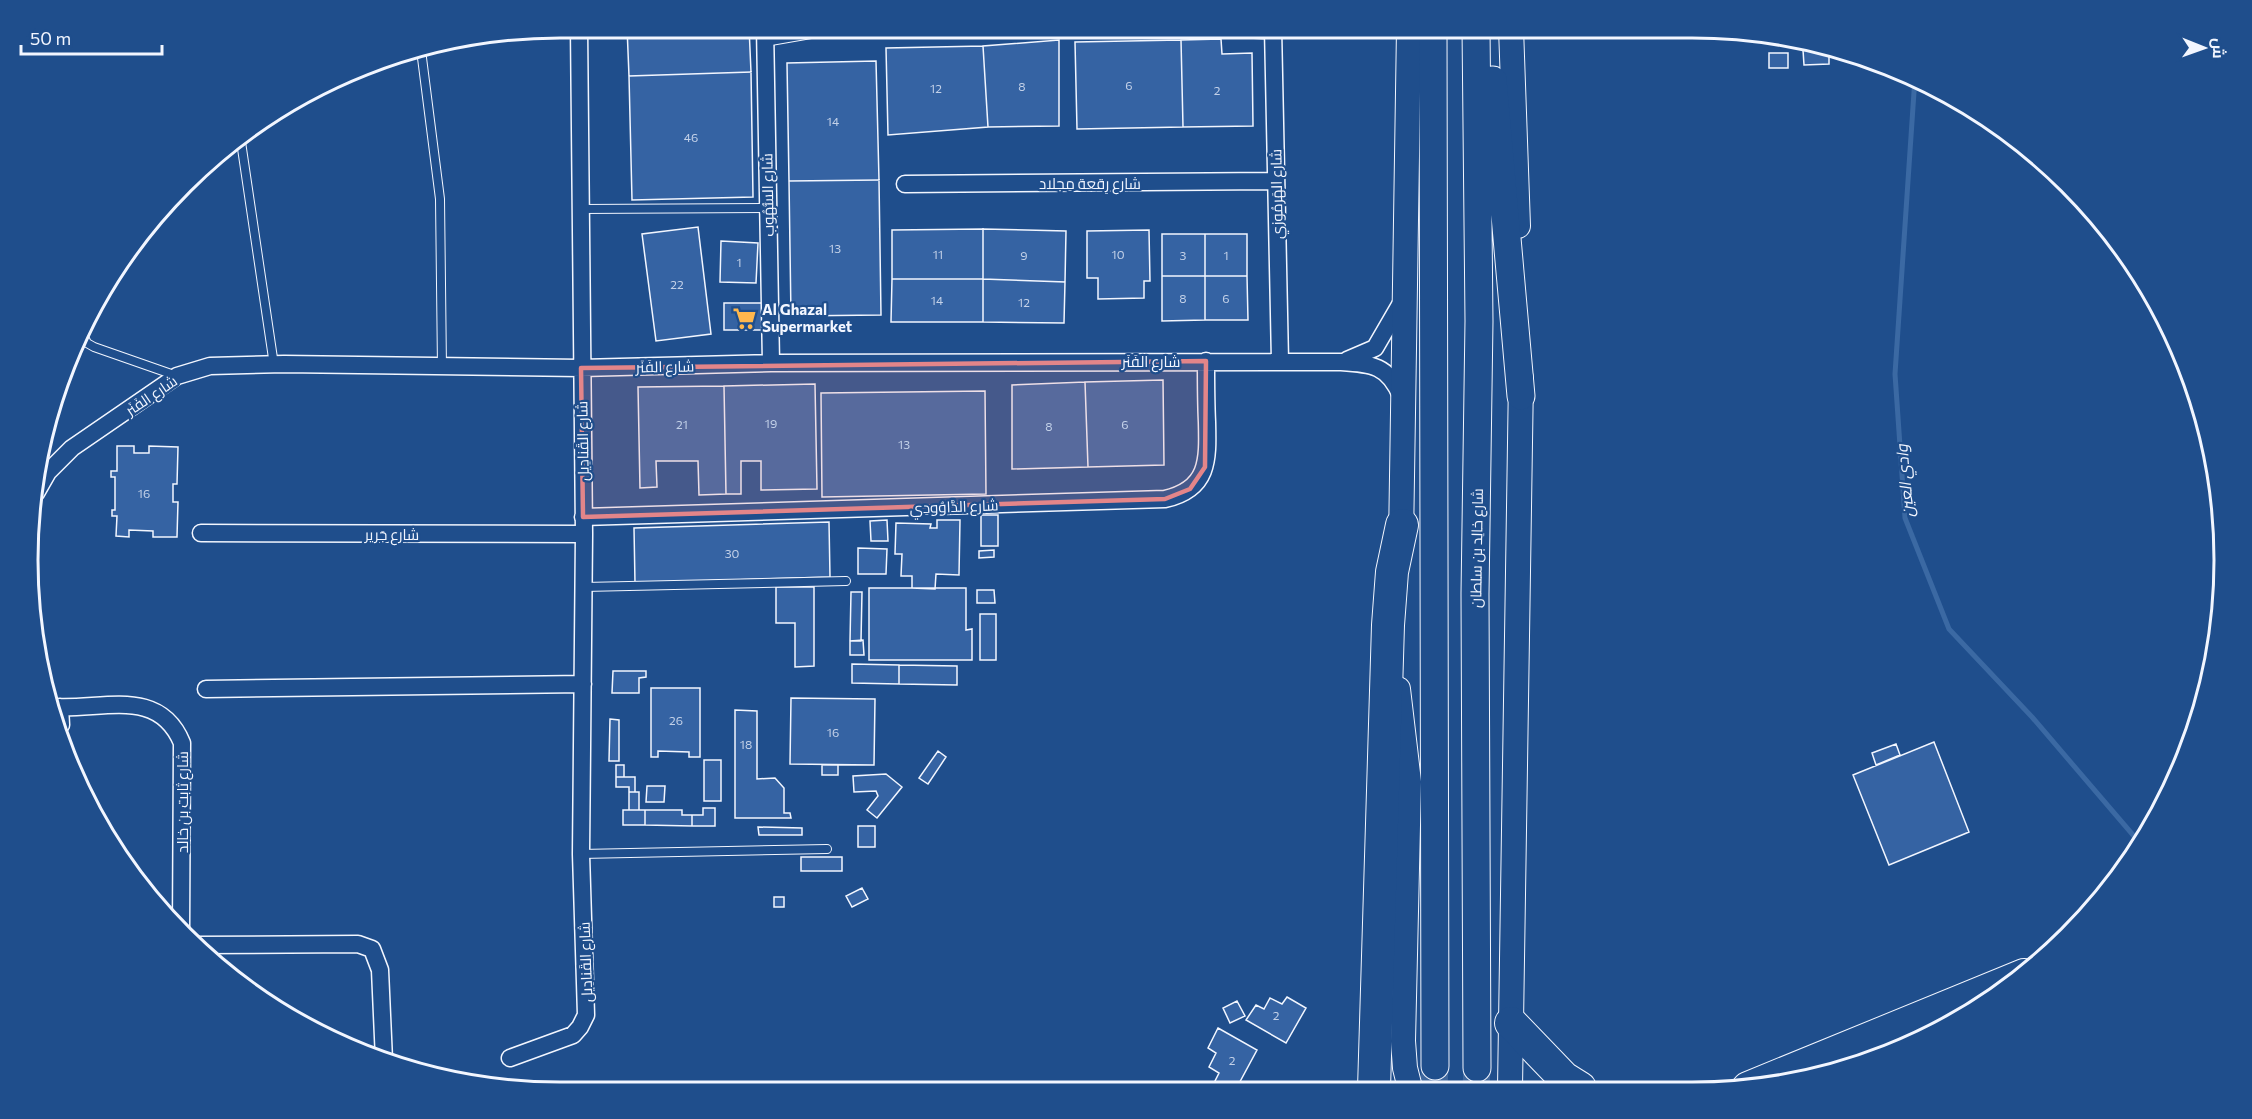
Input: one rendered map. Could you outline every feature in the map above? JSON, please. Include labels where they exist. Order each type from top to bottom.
[{"type":"highway","points":[[1374,1082],[1388,625],[1392,572],[1402,525]]},
{"type":"highway","points":[[1813,1067],[1838,1059],[1988,990]]},
{"type":"highway","points":[[1511,1023],[1563,1078],[1570,1082]]},
{"type":"main road","points":[[1388,1082],[1397,826],[1409,37]]},
{"type":"main road","points":[[1433,37],[1434,1066]]},
{"type":"main road","name":"شارع خالِد بن سلطان","points":[[1476,37],[1479,321],[1475,594],[1477,1068]]},
{"type":"main road","points":[[1490,37],[1505,239],[1521,396]]},
{"type":"main road","points":[[1510,37],[1522,299],[1510,1082]]},
{"type":"main road","points":[[1398,689],[1409,782],[1402,1041],[1408,1082]]},
{"type":"main road","points":[[1498,1082],[1511,1055]]},
{"type":"street","name":"شارع القَنادِيل","points":[[510,1058],[573,1035],[586,1015],[581,854],[584,526],[579,37]]},
{"type":"street","name":"شارع السُّهُوب","points":[[765,37],[766,208],[771,363]]},
{"type":"street","name":"شارع الهَرمُوزي","points":[[1273,37],[1280,361]]},
{"type":"street","name":"شارع رِقعة مِجلاد","points":[[905,184],[1275,181]]},
{"type":"street","name":"شارع الفَنَر","points":[[1341,362],[1375,348],[1405,297]]},
{"type":"street","name":"شارع الدَّاوُودِي","points":[[584,526],[990,505],[1164,499],[1178,496],[1190,489],[1205,466],[1206,361]]},
{"type":"street","name":"شارع الفَنَر","points":[[44,479],[48,472],[72,448],[177,376],[210,366],[581,368],[771,363],[1341,362],[1365,364],[1383,369],[1395,381],[1404,403]]},
{"type":"street","name":"شارع جَرير","points":[[201,534],[584,526]]},
{"type":"street","points":[[206,689],[583,684]]},
{"type":"street","name":"شارع ثابت بن خالد","points":[[59,707],[146,706],[163,714],[176,728],[182,743],[181,919]]},
{"type":"street","points":[[207,945],[358,944],[372,949],[380,970],[384,1051]]},
{"type":"lane","points":[[422,56],[440,199],[442,368]]},
{"type":"lane","points":[[242,145],[274,365]]},
{"type":"lane","points":[[581,209],[766,208]]},
{"type":"lane","points":[[86,341],[94,347],[177,376]]},
{"type":"lane","points":[[584,587],[846,581]]},
{"type":"lane","points":[[581,854],[827,849]]},
{"type":"highlighted area","points":[[1206,361],[1205,467],[1190,489],[1165,499],[583,517],[581,368]]},
{"type":"building","points":[[627,37],[749,37],[751,72],[629,76]]},
{"type":"building","points":[[1221,39],[1222,54],[1252,53],[1253,126],[1183,127],[1181,40]]},
{"type":"building","points":[[1059,40],[1059,126],[988,127],[983,46]]},
{"type":"building","points":[[1181,40],[1183,127],[1077,129],[1075,42]]},
{"type":"building","points":[[983,46],[988,127],[888,135],[886,48]]},
{"type":"building","points":[[1803,50],[1829,55],[1829,64],[1804,65]]},
{"type":"building","points":[[1769,53],[1788,53],[1788,68],[1769,68]]},
{"type":"building","points":[[876,61],[879,180],[789,181],[787,63]]},
{"type":"building","points":[[751,72],[753,197],[632,200],[629,76]]},
{"type":"building","points":[[879,180],[881,315],[791,316],[789,181]]},
{"type":"building","points":[[698,227],[711,334],[656,341],[642,234]]},
{"type":"building","points":[[983,229],[983,279],[892,279],[892,230]]},
{"type":"building","points":[[983,229],[1066,231],[1065,282],[983,279]]},
{"type":"building","points":[[1149,230],[1150,281],[1144,281],[1144,298],[1098,299],[1098,278],[1087,278],[1087,231]]},
{"type":"building","points":[[1162,234],[1205,234],[1205,276],[1162,276]]},
{"type":"building","points":[[1205,234],[1247,234],[1247,276],[1205,276]]},
{"type":"building","points":[[721,241],[758,243],[756,283],[720,282]]},
{"type":"building","points":[[1162,276],[1205,276],[1205,320],[1162,321]]},
{"type":"building","points":[[1205,276],[1247,276],[1248,320],[1205,320]]},
{"type":"building","points":[[892,279],[983,279],[983,322],[891,322]]},
{"type":"building","points":[[983,279],[1065,282],[1064,323],[983,322]]},
{"type":"building","name":"Al Ghazal Supermarket","points":[[724,303],[763,303],[763,330],[724,330]]},
{"type":"building","points":[[1163,380],[1164,465],[1088,467],[1085,382]]},
{"type":"building","points":[[1085,382],[1088,467],[1012,469],[1012,385]]},
{"type":"building","points":[[815,384],[817,489],[761,490],[761,461],[741,461],[741,494],[726,494],[724,386]]},
{"type":"building","points":[[724,386],[726,494],[699,495],[698,461],[656,461],[657,487],[640,488],[638,387]]},
{"type":"building","points":[[985,391],[986,494],[822,497],[821,393]]},
{"type":"building","points":[[117,446],[134,446],[134,453],[149,453],[149,446],[178,447],[177,484],[173,484],[173,502],[178,502],[177,537],[153,537],[153,531],[129,530],[129,537],[116,536],[117,516],[112,516],[112,510],[115,510],[115,477],[111,477],[111,471],[117,471]]},
{"type":"building","points":[[981,515],[998,515],[998,546],[981,546]]},
{"type":"building","points":[[887,520],[888,541],[871,541],[870,521]]},
{"type":"building","points":[[937,520],[960,520],[959,575],[936,574],[935,589],[912,588],[912,576],[901,576],[902,554],[895,554],[896,523],[931,524],[930,528],[937,528]]},
{"type":"building","points":[[829,522],[830,577],[635,583],[634,528]]},
{"type":"building","points":[[858,548],[887,549],[886,574],[858,574]]},
{"type":"building","points":[[994,550],[994,557],[979,558],[979,551]]},
{"type":"building","points":[[776,587],[814,587],[814,666],[795,667],[795,623],[776,623]]},
{"type":"building","points":[[869,588],[966,588],[966,630],[972,629],[972,660],[869,660]]},
{"type":"building","points":[[977,590],[994,590],[995,603],[977,603]]},
{"type":"building","points":[[851,592],[862,592],[861,641],[850,641]]},
{"type":"building","points":[[980,614],[996,614],[996,660],[980,660]]},
{"type":"building","points":[[863,640],[864,655],[850,655],[850,641]]},
{"type":"building","points":[[852,664],[899,665],[899,684],[852,683]]},
{"type":"building","points":[[899,665],[957,666],[957,685],[899,684]]},
{"type":"building","points":[[613,671],[646,671],[646,677],[639,678],[639,693],[612,693]]},
{"type":"building","points":[[651,688],[700,688],[700,757],[689,757],[689,752],[658,751],[658,757],[651,757]]},
{"type":"building","points":[[791,698],[875,699],[874,765],[790,764]]},
{"type":"building","points":[[735,710],[757,711],[757,779],[775,778],[784,788],[784,813],[790,813],[791,818],[735,818]]},
{"type":"building","points":[[610,719],[619,720],[619,761],[609,761]]},
{"type":"building","points":[[1934,742],[1969,832],[1889,865],[1853,775]]},
{"type":"building","points":[[1896,744],[1900,755],[1876,765],[1872,753]]},
{"type":"building","points":[[938,751],[946,757],[928,784],[919,778]]},
{"type":"building","points":[[704,760],[721,760],[721,801],[704,801]]},
{"type":"building","points":[[616,765],[624,765],[624,777],[616,777]]},
{"type":"building","points":[[822,765],[838,765],[838,775],[822,775]]},
{"type":"building","points":[[886,774],[902,787],[877,818],[867,810],[878,796],[876,791],[854,792],[853,776]]},
{"type":"building","points":[[616,777],[635,777],[635,792],[629,792],[629,787],[616,787]]},
{"type":"building","points":[[647,786],[665,786],[664,802],[646,802]]},
{"type":"building","points":[[629,792],[639,792],[639,810],[629,810]]},
{"type":"building","points":[[703,808],[715,808],[715,826],[692,826],[692,815],[703,815]]},
{"type":"building","points":[[623,810],[645,810],[645,825],[623,825]]},
{"type":"building","points":[[645,810],[682,810],[682,815],[692,815],[692,826],[645,825]]},
{"type":"building","points":[[858,826],[875,826],[875,847],[858,847]]},
{"type":"building","points":[[758,827],[802,828],[802,835],[759,835]]},
{"type":"building","points":[[801,857],[842,857],[842,871],[801,871]]},
{"type":"building","points":[[862,888],[868,899],[852,907],[846,896]]},
{"type":"building","points":[[774,897],[784,897],[784,907],[774,907]]},
{"type":"building","points":[[1287,997],[1306,1008],[1286,1043],[1246,1020],[1256,1005],[1264,1009],[1270,998],[1282,1004]]},
{"type":"building","points":[[1237,1001],[1245,1016],[1230,1023],[1223,1008]]},
{"type":"building","points":[[1218,1028],[1257,1050],[1240,1082],[1217,1082],[1215,1081],[1219,1073],[1209,1067],[1216,1053],[1208,1048]]},
{"type":"waterway","name":"وادي العين","points":[[1914,87],[1895,374],[1905,518],[1949,629],[2032,717],[2135,837]]},
{"type":"tunnel","points":[[1434,1082],[1435,1066]]},
{"type":"tunnel","points":[[1476,1082],[1477,1068]]},
{"type":"place","name":"Al Ghazal Supermarket","points":[[744,318]]}]
